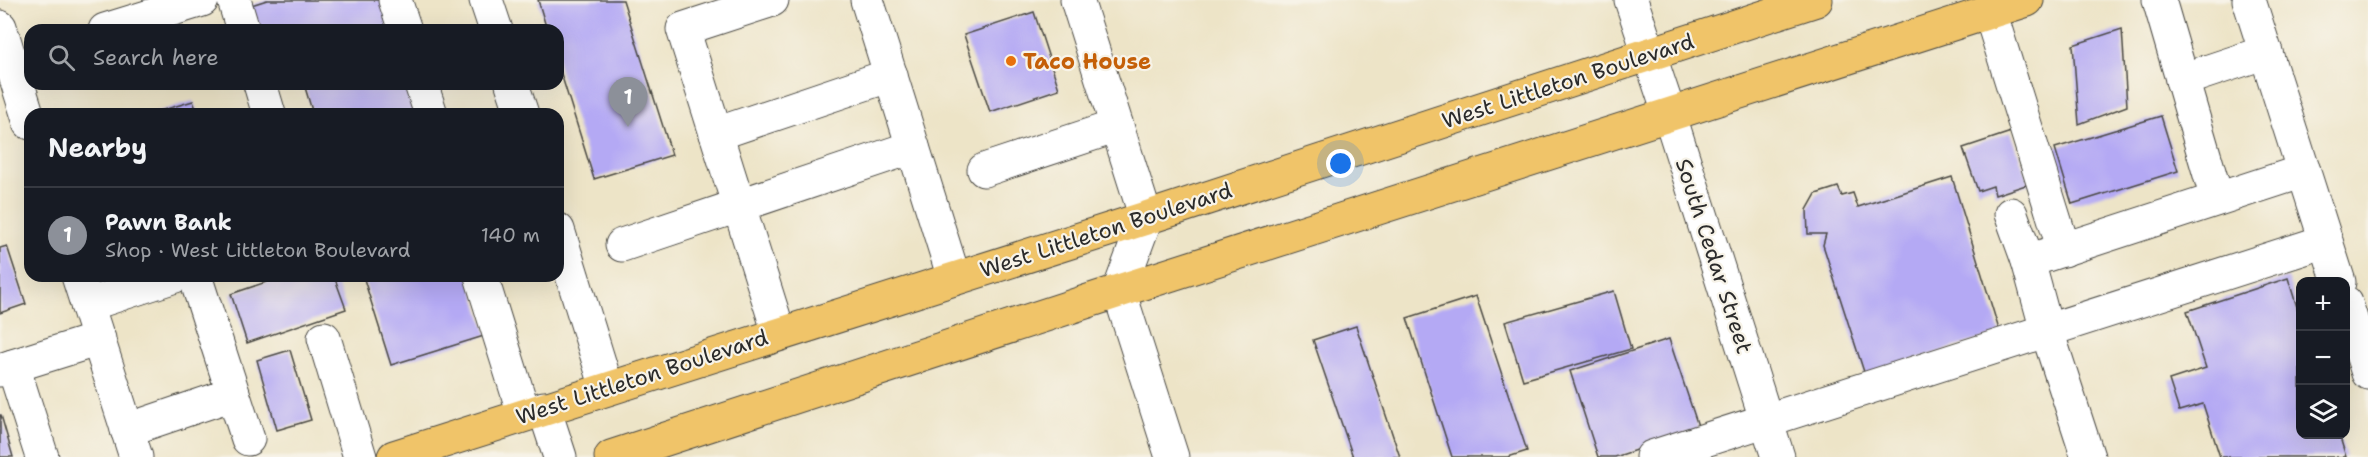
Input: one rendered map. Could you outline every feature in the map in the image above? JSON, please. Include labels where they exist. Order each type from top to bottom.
[{"type":"main road","name":"West Littleton Boulevard","points":[[394,457],[1146,218],[1816,0]]},
{"type":"main road","points":[[611,457],[1669,113],[2027,0]]},
{"type":"street","points":[[124,24],[202,0]]},
{"type":"street","points":[[234,0],[241,24]]},
{"type":"street","points":[[395,0],[403,24]]},
{"type":"street","points":[[486,0],[494,24]]},
{"type":"street","points":[[771,0],[683,29],[779,333]]},
{"type":"street","points":[[867,0],[954,278]]},
{"type":"street","points":[[1077,0],[1146,218],[1119,291],[1172,457]]},
{"type":"street","name":"South Cedar Street","points":[[1630,0],[1650,54],[1778,457]]},
{"type":"street","points":[[2159,0],[2217,199]]},
{"type":"street","points":[[2249,0],[2337,277]]},
{"type":"street","points":[[1990,12],[2064,250]]},
{"type":"street","points":[[0,27],[13,58],[26,108]]},
{"type":"street","points":[[2182,80],[2266,52]]},
{"type":"street","points":[[716,134],[891,75]]},
{"type":"street","points":[[262,90],[267,108]]},
{"type":"street","points":[[424,90],[429,108]]},
{"type":"street","points":[[514,90],[520,108]]},
{"type":"street","points":[[984,170],[1117,126]]},
{"type":"street","points":[[622,245],[913,147]]},
{"type":"street","points":[[2028,261],[2304,171]]},
{"type":"street","points":[[2011,214],[2028,261],[2047,331],[2088,457]]},
{"type":"street","points":[[1652,457],[2326,242]]},
{"type":"street","points":[[564,249],[607,388]]},
{"type":"street","points":[[136,282],[83,290],[131,444],[233,394]]},
{"type":"street","points":[[197,282],[248,439]]},
{"type":"street","points":[[483,282],[534,411],[560,457]]},
{"type":"street","points":[[2350,316],[2368,373]]},
{"type":"street","points":[[324,338],[360,457]]},
{"type":"street","points":[[42,457],[7,368],[99,339]]},
{"type":"building","points":[[267,0],[384,0],[391,24],[247,24],[242,8]]},
{"type":"building","points":[[538,0],[623,0],[672,155],[594,179],[564,83],[564,24],[545,24]]},
{"type":"building","points":[[1034,12],[1059,89],[990,112],[964,35]]},
{"type":"building","points":[[2122,29],[2127,106],[2079,124],[2073,45]]},
{"type":"building","points":[[306,90],[412,90],[417,108],[311,108]]},
{"type":"building","points":[[193,101],[196,108],[170,108]]},
{"type":"building","points":[[2161,116],[2178,171],[2072,204],[2055,148]]},
{"type":"building","points":[[2011,132],[2029,184],[1995,195],[1993,186],[1978,191],[1963,148]]},
{"type":"building","points":[[1952,177],[2000,333],[1865,375],[1823,245],[1826,234],[1808,234],[1807,210],[1816,194],[1838,187],[1842,196],[1853,193],[1858,207]]},
{"type":"building","points":[[7,246],[26,304],[0,313],[0,248]]},
{"type":"building","points":[[2288,278],[2296,304],[2296,439],[2341,439],[2346,457],[2220,457],[2203,404],[2179,411],[2169,380],[2206,368],[2187,311]]},
{"type":"building","points":[[266,282],[336,282],[346,309],[247,343],[231,294]]},
{"type":"building","points":[[365,282],[471,282],[487,335],[391,365]]},
{"type":"building","points":[[1614,291],[1631,349],[1523,380],[1505,322]]},
{"type":"building","points":[[1476,296],[1527,451],[1508,457],[1452,457],[1407,318]]},
{"type":"building","points":[[1356,326],[1400,457],[1353,457],[1313,340]]},
{"type":"building","points":[[1669,339],[1699,429],[1615,457],[1598,457],[1570,371]]},
{"type":"building","points":[[290,350],[311,420],[277,430],[257,360]]},
{"type":"building","points":[[1,415],[13,457],[0,457]]},
{"type":"place","name":"Taco House","points":[[1011,61]]},
{"type":"place","name":"Pawn Bank","points":[[628,127]]}]
